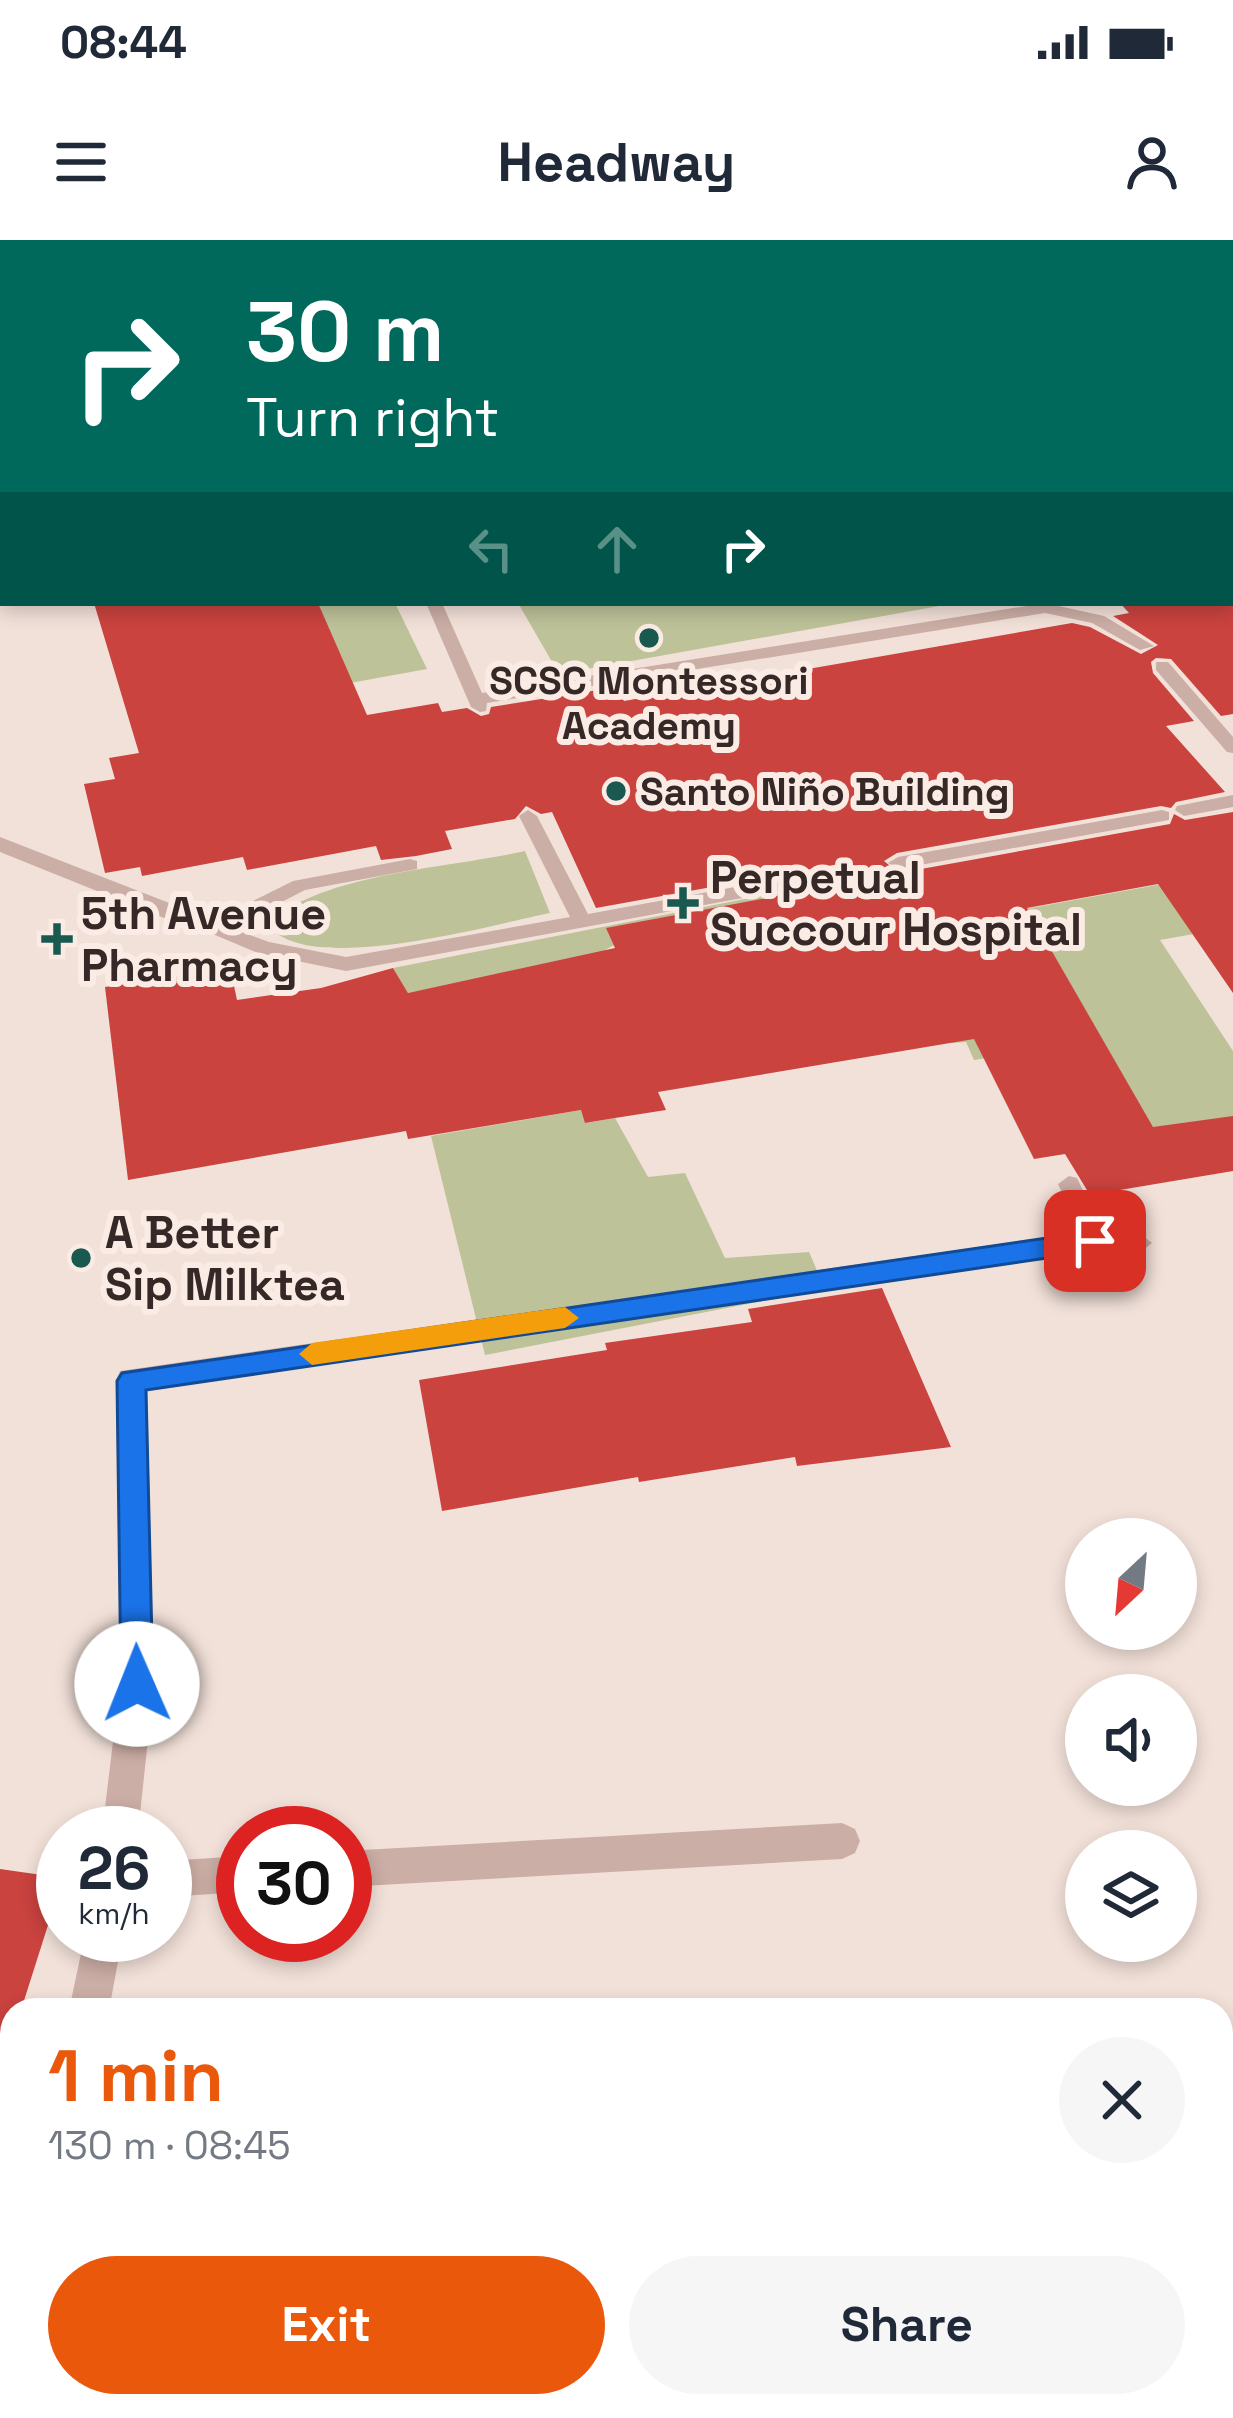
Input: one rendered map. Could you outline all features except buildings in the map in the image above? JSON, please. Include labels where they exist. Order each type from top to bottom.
[{"type":"street","points":[[0,844],[173,913]]},
{"type":"street","points":[[123,1806],[137,1684],[131,1381],[1095,1241],[1138,1243]]},
{"type":"street","points":[[372,1867],[842,1841]]},
{"type":"street","points":[[91,1998],[99,1962]]},
{"type":"lane","points":[[435,606],[478,703],[1045,608],[1094,615],[1146,646]]},
{"type":"lane","points":[[1162,666],[1224,725],[1233,748]]},
{"type":"lane","points":[[1184,810],[1233,801]]},
{"type":"lane","points":[[528,816],[583,923]]},
{"type":"lane","points":[[898,863],[1162,816]]},
{"type":"lane","points":[[214,929],[300,885],[410,866]]},
{"type":"lane","points":[[173,913],[265,949],[346,964],[840,874]]},
{"type":"lane","points":[[1069,1184],[1095,1241]]},
{"type":"green space","points":[[319,606],[396,606],[427,669],[328,687],[305,633],[329,629]]},
{"type":"green space","name":"SCSC Montessori Academy","points":[[520,606],[939,606],[559,674]]},
{"type":"green space","points":[[525,851],[550,913],[446,936],[359,947],[320,947],[289,940],[269,925],[290,908],[351,883]]},
{"type":"green space","points":[[1233,871],[1233,927],[1160,940],[1233,1051],[1233,1134],[1164,1147],[1043,937],[1031,1051],[974,1060],[966,1042],[952,1043],[895,944],[861,939]]},
{"type":"green space","points":[[827,883],[839,903],[627,938],[594,956],[408,993],[393,968]]},
{"type":"green space","points":[[581,1110],[586,1123],[615,1118],[648,1177],[685,1173],[725,1258],[809,1252],[825,1289],[485,1355],[431,1136]]},
{"type":"slow traffic","points":[[312,1354],[565,1318]]},
{"type":"place","name":"SCSC Montessori Academy","points":[[649,638]]},
{"type":"place","name":"Santo Niño Building","points":[[616,791]]},
{"type":"place","name":"Perpetual Succour Hospital","points":[[683,903]]},
{"type":"place","name":"5th Avenue Pharmacy","points":[[57,939]]},
{"type":"place","name":"A Better Sip Milktea","points":[[81,1258]]},
{"type":"route","points":[[137,1684],[131,1381],[1095,1241]]}]
